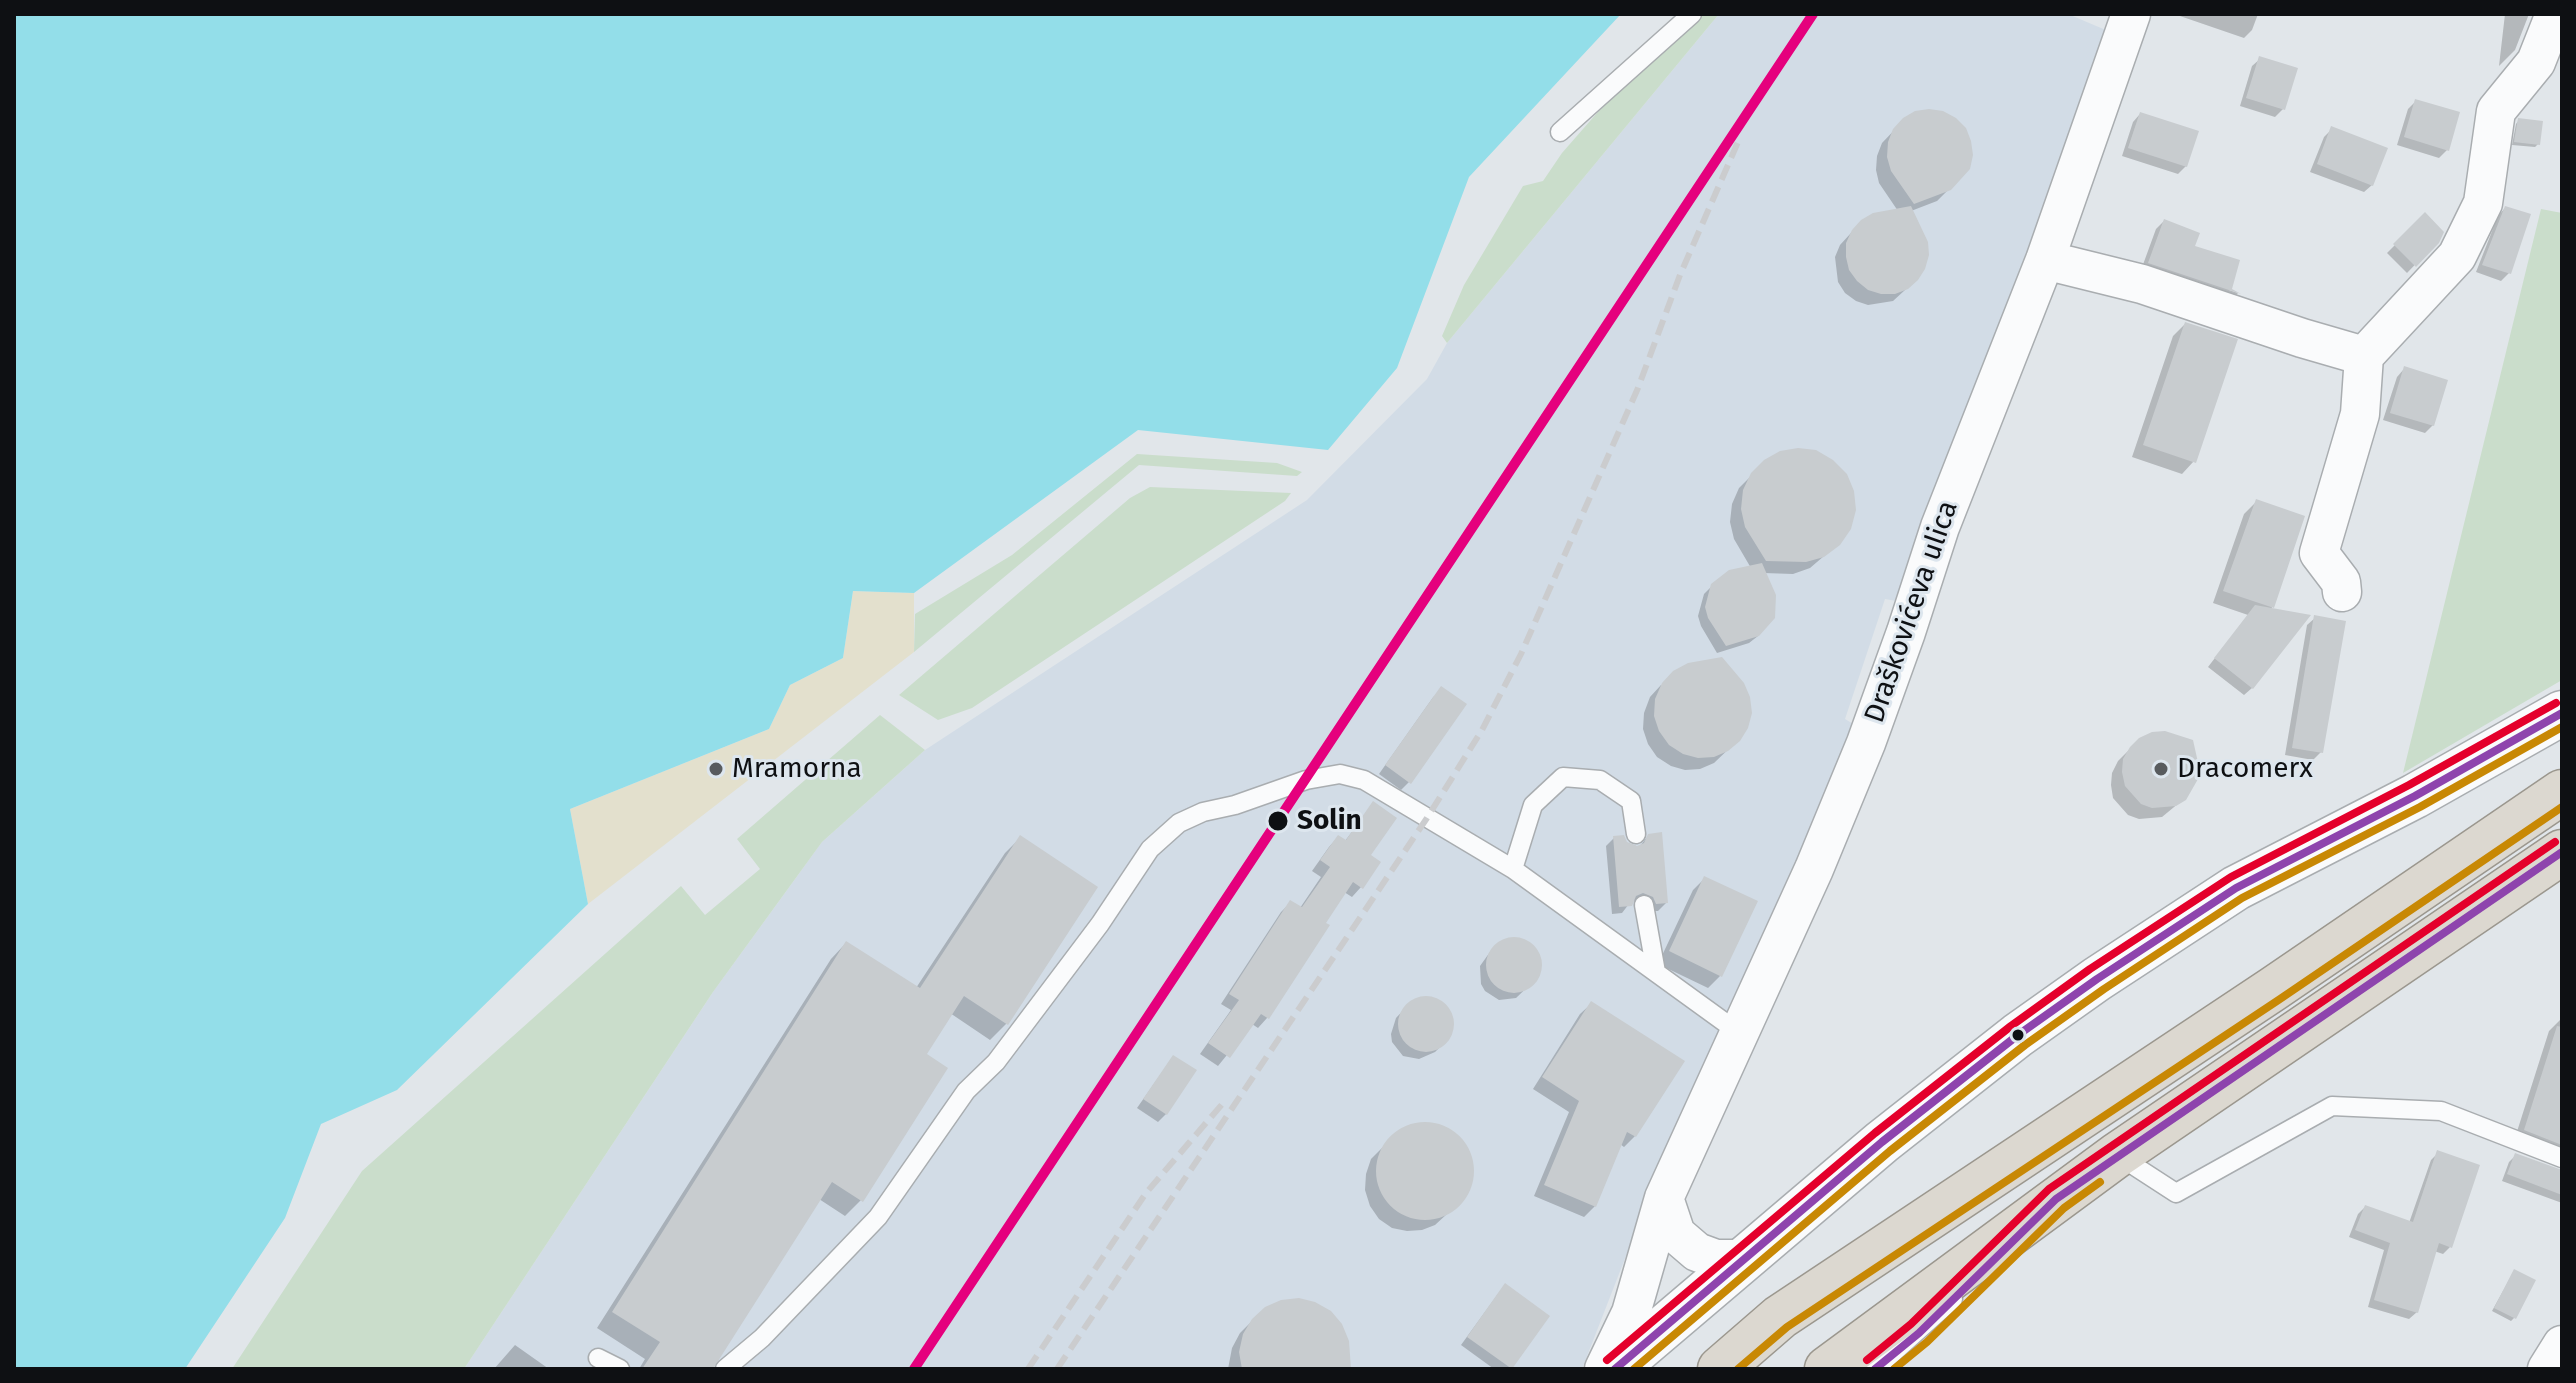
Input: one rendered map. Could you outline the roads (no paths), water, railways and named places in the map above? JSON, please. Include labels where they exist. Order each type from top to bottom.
[{"type":"highway","points":[[1720,1369],[1780,1317],[2273,989],[2562,792]]},
{"type":"highway","points":[[1827,1369],[2117,1155],[2562,852]]},
{"type":"main road","points":[[1615,1369],[1894,1132],[2018,1035],[2097,979],[2236,888],[2415,796],[2562,713]]},
{"type":"street","name":"Draškovićeva ulica","points":[[1604,1369],[1631,1313],[1664,1198],[1814,869],[1866,743],[1940,527],[2045,260],[2131,14]]},
{"type":"street","points":[[2342,592],[2341,582],[2319,553],[2360,414],[2364,356],[2457,256],[2483,203],[2496,111],[2536,62],[2555,14]]},
{"type":"street","points":[[2045,260],[2142,284],[2364,356]]},
{"type":"street","points":[[1664,1198],[1676,1234],[1697,1252],[1716,1259],[1743,1259]]},
{"type":"street","points":[[2547,1369],[2562,1345]]},
{"type":"lane","points":[[1560,132],[1692,14]]},
{"type":"lane","points":[[725,1369],[762,1338],[878,1217],[966,1091],[996,1062],[1100,924],[1150,849],[1179,823],[1203,812],[1235,805],[1306,780],[1340,774],[1364,780],[1513,869],[1738,1032]]},
{"type":"lane","points":[[1513,869],[1533,805],[1563,777],[1600,780],[1631,801],[1636,834]]},
{"type":"lane","points":[[1644,905],[1656,972]]},
{"type":"lane","points":[[2117,1155],[2176,1193],[2332,1106],[2441,1111],[2562,1158]]},
{"type":"lane","points":[[1875,1369],[1919,1333],[2056,1199]]},
{"type":"lane","points":[[598,1358],[620,1369]]},
{"type":"water","points":[[14,14],[1621,14],[1469,177],[1397,368],[1328,450],[1138,430],[914,593],[853,591],[843,658],[790,685],[769,729],[570,809],[588,904],[397,1090],[321,1124],[285,1218],[185,1369],[14,1369]]},
{"type":"railway","points":[[1057,1369],[1427,818],[1482,730],[1521,654],[1638,388],[1680,275],[1738,142]]},
{"type":"railway","points":[[1028,1369],[1146,1193],[1224,1102]]},
{"type":"place","name":"Mramorna","points":[[716,769]]},
{"type":"place","name":"Dracomerx","points":[[2161,769]]},
{"type":"place","name":"Solin","points":[[1278,821]]}]
